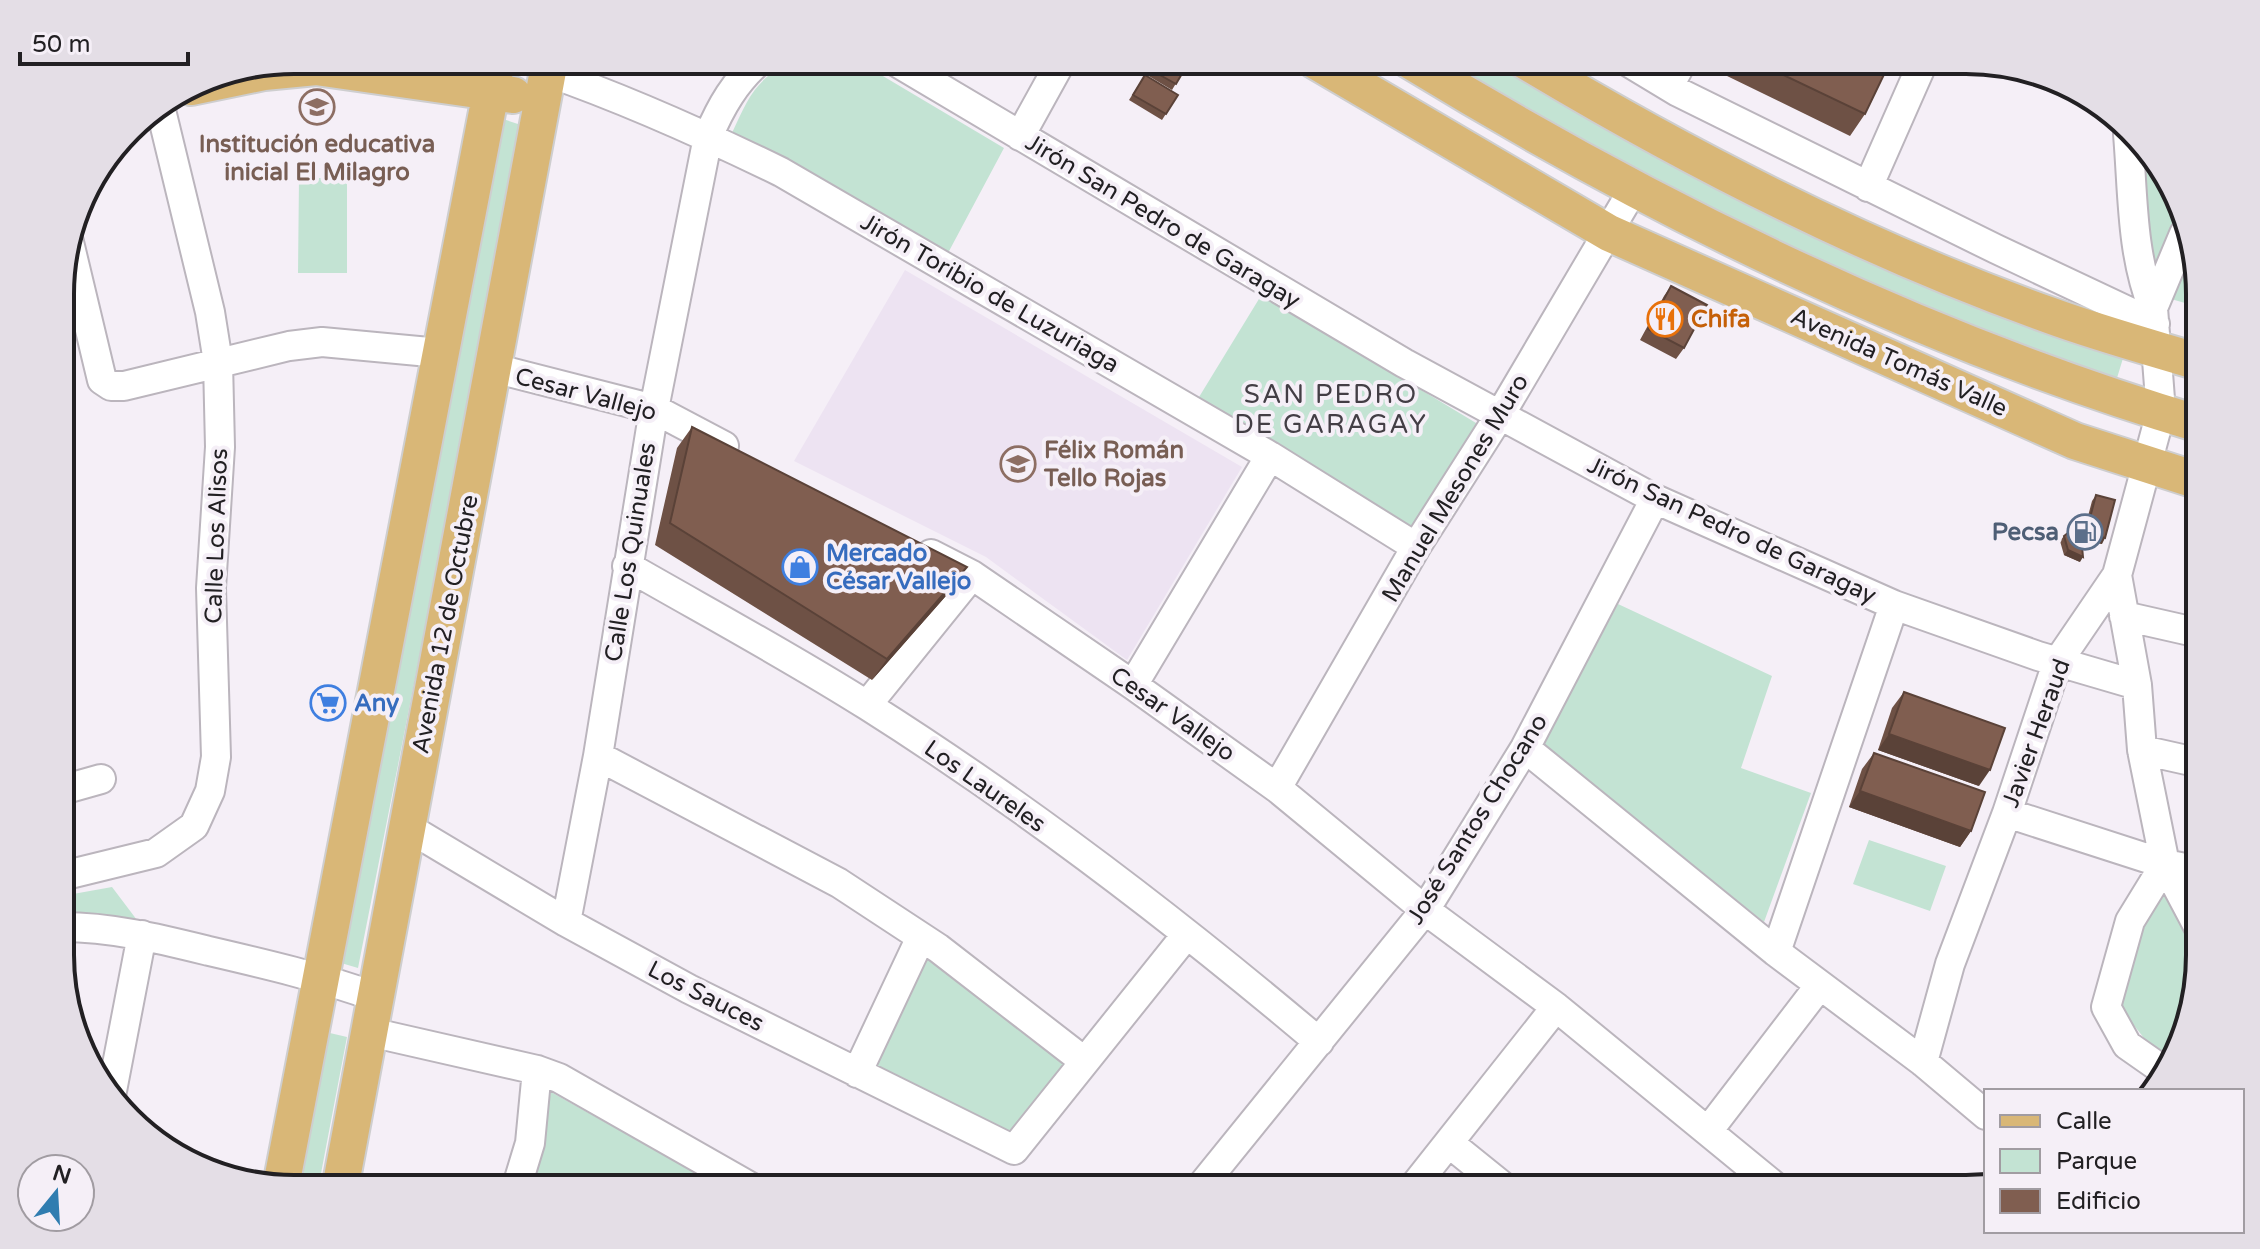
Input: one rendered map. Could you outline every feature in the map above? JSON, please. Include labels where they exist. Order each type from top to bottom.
[{"type":"main road","points":[[454,74],[546,77]]},
{"type":"main road","name":"Avenida Tomás Valle","points":[[1347,74],[1609,233],[2075,441],[2186,477]]},
{"type":"main road","name":"Avenida Tomás Valle","points":[[1431,74],[1634,188],[1764,253],[1935,329],[2091,390],[2186,420]]},
{"type":"main road","points":[[1549,74],[1704,161],[1796,208],[1946,275],[2033,309],[2155,327],[2186,352]]},
{"type":"main road","points":[[283,1174],[494,76]]},
{"type":"main road","name":"Avenida 12 de Octubre","points":[[343,1175],[546,77]]},
{"type":"street","points":[[708,137],[728,95],[744,74]]},
{"type":"street","name":"Jirón San Pedro de Garagay","points":[[916,74],[1404,363],[1655,499],[1894,605],[2057,663],[2137,685]]},
{"type":"street","points":[[1020,136],[1054,74]]},
{"type":"street","points":[[1649,74],[1868,187],[2155,327]]},
{"type":"street","points":[[1669,86],[1675,74]]},
{"type":"street","points":[[1868,187],[1918,74]]},
{"type":"street","name":"Jirón Toribio de Luzuriaga","points":[[546,77],[589,86],[781,172],[1270,456],[1416,547]]},
{"type":"street","name":"Calle Los Alisos","points":[[74,873],[156,853],[194,826],[210,791],[216,757],[211,588],[220,447],[218,362],[210,312],[163,118]]},
{"type":"street","name":"Calle Los Quinuales","points":[[566,922],[598,756],[654,409],[708,137]]},
{"type":"street","points":[[2129,147],[2139,260],[2155,327]]},
{"type":"street","name":"Manuel Mesones Muro","points":[[1277,788],[1416,547],[1500,415],[1634,188]]},
{"type":"street","points":[[2155,327],[2180,245]]},
{"type":"street","points":[[75,269],[102,380],[111,386],[124,386],[289,346],[322,342],[440,353]]},
{"type":"street","name":"Javier Heraud","points":[[1923,1062],[1950,964],[2007,813],[2057,663],[2117,575],[2161,412],[2155,327]]},
{"type":"street","name":"Cesar Vallejo","points":[[493,368],[654,409],[751,459]]},
{"type":"street","points":[[1133,685],[1270,456]]},
{"type":"street","name":"José Santos Chocano","points":[[1210,1175],[1425,910],[1525,748],[1655,499]]},
{"type":"street","name":"Cesar Vallejo","points":[[903,539],[972,575],[1277,788],[1425,910],[1556,1007],[1761,1175]]},
{"type":"street","name":"Los Laureles","points":[[627,566],[867,705],[1028,813],[1187,934],[1319,1042]]},
{"type":"street","points":[[867,705],[972,575]]},
{"type":"street","points":[[2117,575],[2137,685],[2142,750],[2165,864],[2186,904]]},
{"type":"street","points":[[1776,952],[1894,605]]},
{"type":"street","points":[[2124,616],[2186,630]]},
{"type":"street","points":[[1525,748],[1776,952],[1923,1062],[1984,1113]]},
{"type":"street","points":[[2142,750],[2186,760]]},
{"type":"street","points":[[598,756],[839,883],[921,937],[1084,1061],[1187,934]]},
{"type":"street","points":[[74,787],[101,779]]},
{"type":"street","points":[[2007,813],[2186,868]]},
{"type":"street","name":"Los Sauces","points":[[407,827],[566,922],[689,989],[1014,1150],[1084,1061]]},
{"type":"street","points":[[2156,1065],[2127,1045],[2106,1007],[2130,921],[2165,864]]},
{"type":"street","points":[[74,927],[142,935],[321,977],[376,997]]},
{"type":"street","points":[[114,1081],[142,935]]},
{"type":"street","points":[[857,1073],[921,937]]},
{"type":"street","points":[[1708,1131],[1820,985]]},
{"type":"street","points":[[1423,1175],[1556,1007]]},
{"type":"street","points":[[370,1032],[537,1070],[559,1078],[729,1175]]},
{"type":"street","points":[[520,1175],[530,1143],[537,1070]]},
{"type":"street","points":[[1449,1143],[1489,1175]]},
{"type":"shaded area","name":"Félix Román Tello Rojas","points":[[905,270],[1242,467],[1127,660],[986,557],[794,461]]},
{"type":"green space","points":[[880,74],[1004,148],[948,253],[732,133],[755,90],[770,75]]},
{"type":"green space","points":[[1464,74],[1539,74],[2124,355],[2117,378],[2100,377],[2051,362],[1744,231]]},
{"type":"green space","points":[[500,118],[524,126],[358,968],[331,960]]},
{"type":"green space","points":[[2136,156],[2149,172],[2173,221],[2148,279]]},
{"type":"green space","points":[[299,178],[347,178],[347,273],[298,273]]},
{"type":"green space","points":[[2184,269],[2186,303],[2171,299]]},
{"type":"green space","points":[[1262,294],[1481,426],[1415,534],[1196,402]]},
{"type":"green space","points":[[1618,604],[1772,676],[1741,768],[1811,793],[1764,922],[1540,744]]},
{"type":"green space","points":[[1869,840],[1946,866],[1930,911],[1853,884]]},
{"type":"green space","points":[[2166,877],[2186,921],[2186,955],[2182,998],[2162,1053],[2148,1043],[2120,1008],[2137,938]]},
{"type":"green space","points":[[112,887],[140,924],[74,919],[74,894]]},
{"type":"green space","points":[[928,957],[1066,1061],[1011,1134],[875,1068]]},
{"type":"green space","points":[[317,1030],[347,1037],[321,1175],[296,1175]]},
{"type":"green space","points":[[551,1092],[700,1175],[533,1175]]},
{"type":"building","points":[[1158,74],[1182,74],[1176,84]]},
{"type":"building","points":[[1781,74],[1884,74],[1865,114]]},
{"type":"building","points":[[1145,75],[1178,95],[1166,114],[1133,95]]},
{"type":"building","points":[[1671,286],[1707,305],[1684,348],[1648,329]]},
{"type":"building","name":"Mercado César Vallejo","points":[[692,427],[967,567],[887,659],[670,523]]},
{"type":"building","points":[[2096,495],[2115,500],[2105,538],[2086,533]]},
{"type":"building","points":[[2069,532],[2081,536],[2083,557],[2068,550],[2064,536]]},
{"type":"building","points":[[1904,692],[2005,728],[1990,770],[1889,734]]},
{"type":"building","points":[[1874,753],[1985,792],[1971,831],[1860,791]]},
{"type":"place","name":"Institución educativa inicial El Milagro","points":[[317,107]]},
{"type":"place","name":"Chifa","points":[[1665,319]]},
{"type":"place","name":"Félix Román Tello Rojas","points":[[1018,464]]},
{"type":"place","name":"Pecsa","points":[[2085,532]]},
{"type":"place","name":"Mercado César Vallejo","points":[[800,567]]},
{"type":"place","name":"Any","points":[[328,703]]},
{"type":"district","name":"SAN PEDRO DE GARAGAY","points":[[1331,409]]}]
